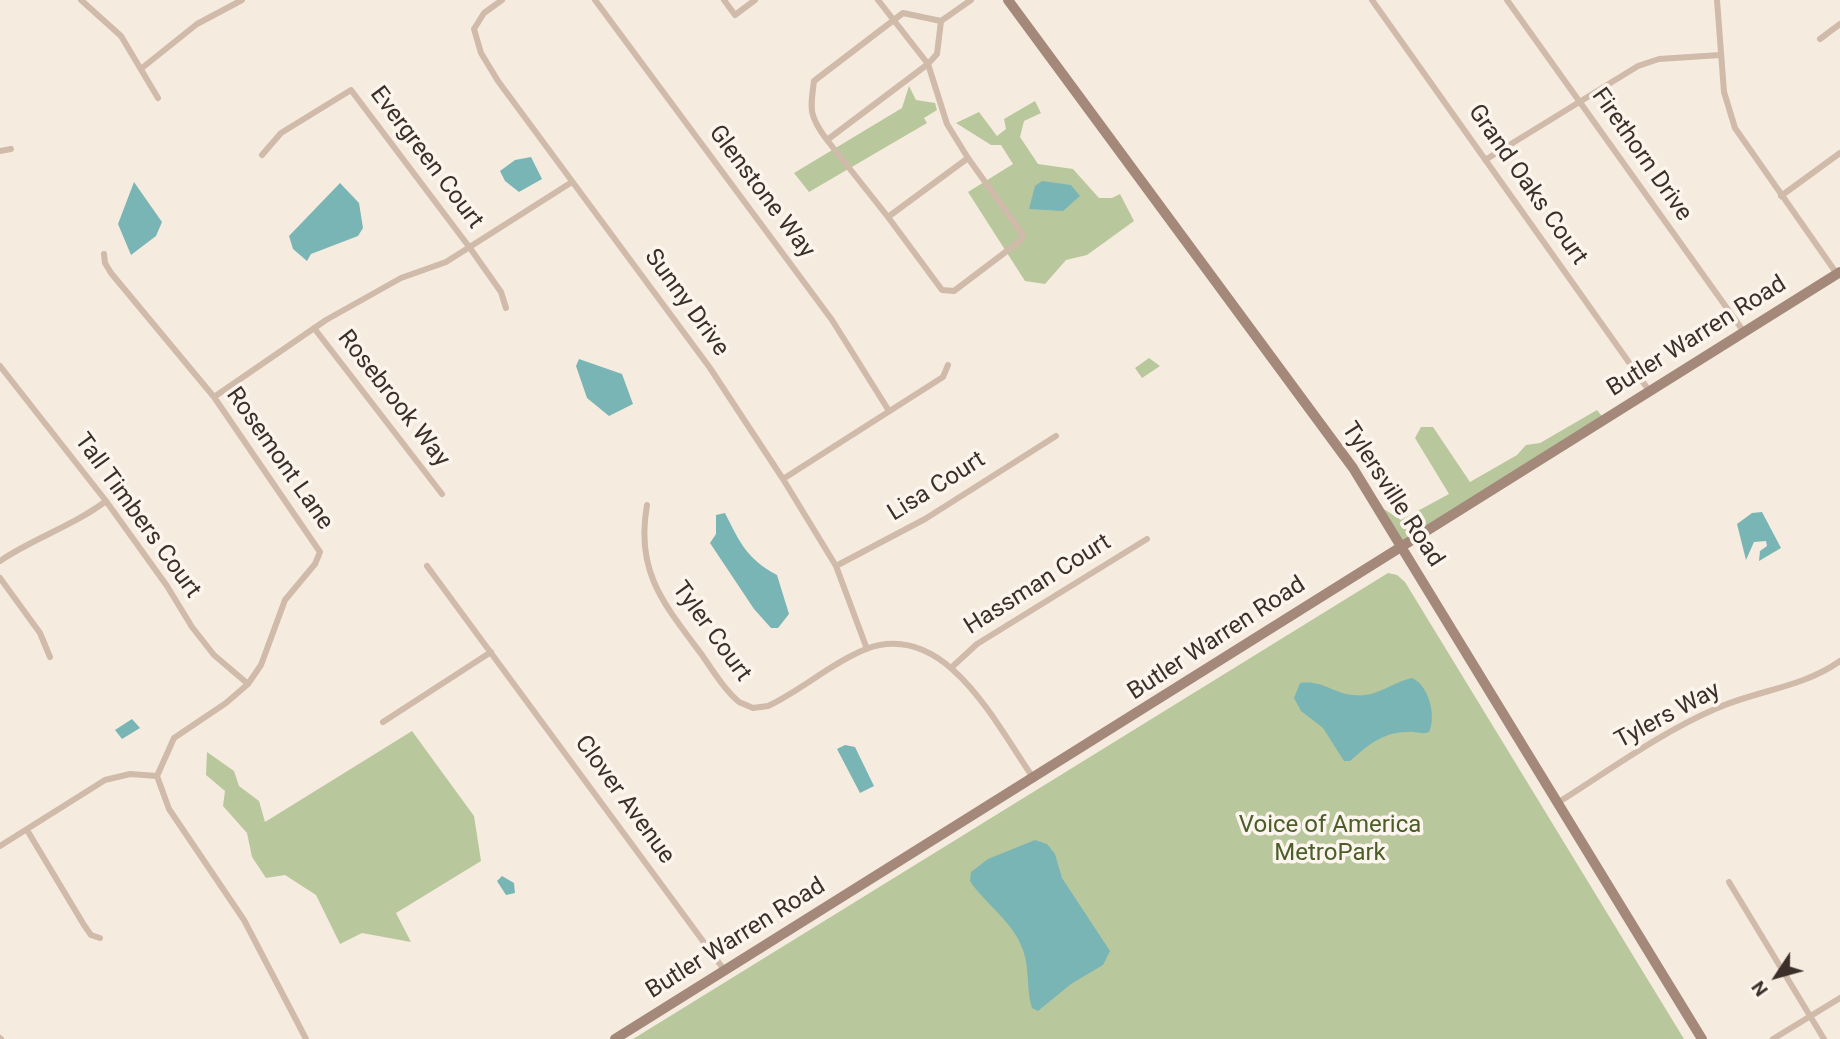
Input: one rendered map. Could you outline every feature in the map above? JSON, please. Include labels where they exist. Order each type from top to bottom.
[{"type":"main road","name":"Tylersville Road","points":[[1008,0],[1310,407],[1403,547],[1702,1039]]},
{"type":"main road","name":"Butler Warren Road","points":[[615,1039],[1838,273]]},
{"type":"street","points":[[81,0],[121,36],[158,98]]},
{"type":"street","points":[[142,68],[197,24],[242,0]]},
{"type":"street","name":"Sunny Drive","points":[[502,0],[478,20],[474,29],[475,41],[498,81],[710,368],[783,479],[836,566],[867,649]]},
{"type":"street","name":"Glenstone Way","points":[[595,0],[832,320],[890,411]]},
{"type":"street","points":[[724,0],[736,15],[755,0]]},
{"type":"street","points":[[878,0],[892,19],[928,64],[947,124],[1023,234],[1020,241],[954,291],[942,290],[813,121],[811,107],[814,81],[892,19],[903,13],[911,13],[940,21],[971,0]]},
{"type":"street","name":"Grand Oaks Court","points":[[1372,0],[1650,392]]},
{"type":"street","name":"Firethorn Drive","points":[[1507,0],[1744,332]]},
{"type":"street","points":[[1717,0],[1724,92],[1735,128],[1838,273]]},
{"type":"street","points":[[827,139],[928,64],[937,54],[940,21]]},
{"type":"street","points":[[1820,39],[1840,24]]},
{"type":"street","points":[[1485,160],[1649,61],[1720,55]]},
{"type":"street","name":"Evergreen Court","points":[[262,155],[281,133],[351,90],[470,248],[501,292],[506,308]]},
{"type":"street","points":[[0,150],[11,149]]},
{"type":"street","points":[[1781,196],[1840,153]]},
{"type":"street","points":[[888,217],[968,158]]},
{"type":"street","name":"Rosebrook Way","points":[[214,397],[314,328],[401,278],[446,262],[572,182]]},
{"type":"street","name":"Rosemont Lane","points":[[104,254],[111,274],[214,397],[320,552],[315,564],[285,600],[261,665],[248,684],[226,704],[174,738],[157,776]]},
{"type":"street","name":"Rosebrook Way","points":[[314,328],[442,494]]},
{"type":"street","points":[[783,479],[943,377],[948,365]]},
{"type":"street","name":"Tall Timbers Court","points":[[0,366],[106,501],[167,586],[192,627],[214,655],[248,684]]},
{"type":"street","name":"Lisa Court","points":[[836,566],[925,519],[1056,436]]},
{"type":"street","points":[[0,561],[45,534],[81,520],[106,501]]},
{"type":"street","name":"Tyler Court","points":[[647,505],[644,542],[653,584],[669,611],[738,702],[753,708],[768,706],[867,649],[889,644],[911,646],[932,653],[952,667],[1034,779]]},
{"type":"street","name":"Hassman Court","points":[[952,667],[977,645],[1147,539]]},
{"type":"street","name":"Clover Avenue","points":[[426,566],[725,971]]},
{"type":"street","points":[[0,578],[40,633],[50,657]]},
{"type":"street","points":[[383,722],[491,652]]},
{"type":"street","name":"Tylers Way","points":[[1559,802],[1688,722],[1718,708],[1803,682],[1840,661]]},
{"type":"street","points":[[0,846],[105,780],[130,774],[157,776],[169,808],[244,920],[306,1039]]},
{"type":"street","points":[[27,830],[84,925],[91,935],[100,938]]},
{"type":"street","points":[[1729,882],[1824,1039]]},
{"type":"street","points":[[1773,1039],[1840,998]]},
{"type":"green space","points":[[909,86],[916,100],[935,103],[937,110],[924,118],[927,123],[809,192],[794,173],[902,108]]},
{"type":"green space","points":[[1035,101],[1041,113],[1024,121],[1020,137],[1038,164],[1073,169],[1099,198],[1112,198],[1120,194],[1134,221],[1087,255],[1066,260],[1045,284],[1025,281],[968,192],[1013,164],[1001,145],[991,145],[956,123],[979,112],[997,136],[1006,129],[1004,119]]},
{"type":"green space","points":[[1149,358],[1160,366],[1142,378],[1135,368]]},
{"type":"green space","points":[[1597,410],[1605,420],[1403,547],[1376,504],[1401,520],[1449,494],[1415,438],[1421,427],[1433,427],[1470,482],[1517,455],[1526,445],[1540,443]]},
{"type":"green space","name":"Voice of America MetroPark","points":[[1388,573],[1397,575],[1405,582],[1684,1039],[633,1039]]},
{"type":"green space","points":[[412,731],[474,816],[481,861],[396,913],[411,942],[362,933],[340,944],[316,895],[285,875],[266,878],[252,857],[247,833],[223,806],[225,791],[206,775],[207,752],[234,771],[239,786],[259,801],[265,822]]},
{"type":"water","points":[[531,157],[542,179],[519,192],[505,181],[500,171],[515,160]]},
{"type":"water","points":[[1042,181],[1071,185],[1080,196],[1063,211],[1029,209],[1035,186]]},
{"type":"water","points":[[134,182],[162,222],[156,236],[131,255],[118,224]]},
{"type":"water","points":[[340,183],[359,203],[363,228],[358,236],[311,254],[307,261],[293,249],[289,236]]},
{"type":"water","points":[[579,359],[622,374],[633,404],[609,416],[587,398],[576,366]]},
{"type":"water","points":[[1762,512],[1781,548],[1759,561],[1760,551],[1767,546],[1766,541],[1754,542],[1746,560],[1737,524],[1752,513]]},
{"type":"water","points":[[725,513],[745,549],[758,563],[777,575],[789,614],[778,628],[771,628],[754,609],[710,543],[716,534],[716,515]]},
{"type":"water","points":[[1412,678],[1423,687],[1430,701],[1432,718],[1429,732],[1391,734],[1370,745],[1350,761],[1344,761],[1323,728],[1301,711],[1294,698],[1300,683],[1315,683],[1346,694],[1362,695]]},
{"type":"water","points":[[132,719],[140,728],[122,739],[115,730]]},
{"type":"water","points":[[845,745],[855,747],[874,786],[860,793],[837,749]]},
{"type":"water","points":[[1035,840],[1047,844],[1055,854],[1062,878],[1110,951],[1103,965],[1071,984],[1038,1011],[1032,1008],[1030,1001],[1025,957],[1019,940],[970,881],[971,872],[988,859]]},
{"type":"water","points":[[502,876],[514,883],[515,893],[506,895],[497,881]]}]
